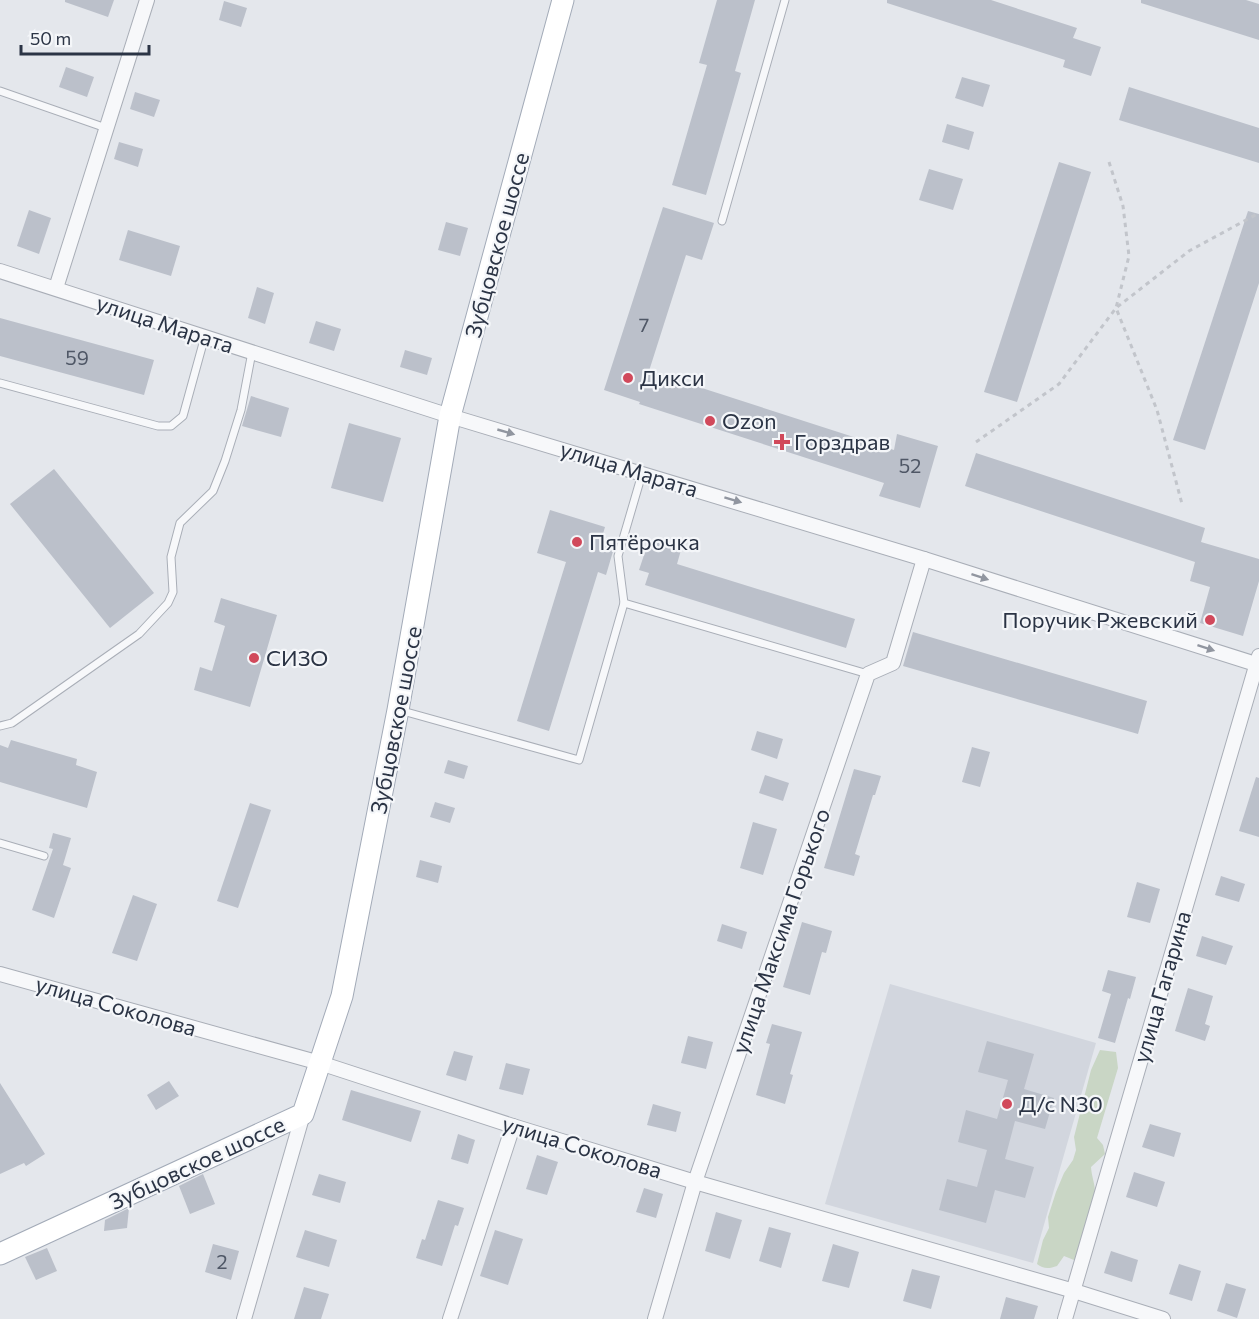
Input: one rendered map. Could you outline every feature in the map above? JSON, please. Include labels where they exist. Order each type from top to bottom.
[{"type":"main road","name":"Зубцовское шоссе","points":[[0,1254],[303,1114],[342,996],[398,710],[450,416],[563,0]]},
{"type":"street","points":[[56,288],[147,0]]},
{"type":"street","name":"улица Марата","points":[[0,271],[450,416],[642,472],[1258,661]]},
{"type":"street","points":[[868,674],[892,663],[924,559]]},
{"type":"street","name":"улица Гагарина","points":[[1065,1319],[1258,661]]},
{"type":"street","name":"улица Максима Горького","points":[[654,1319],[695,1182],[868,674]]},
{"type":"street","name":"улица Соколова","points":[[0,974],[320,1063],[695,1182],[1074,1291],[1163,1319]]},
{"type":"street","points":[[244,1319],[303,1114]]},
{"type":"street","points":[[450,1319],[513,1126]]},
{"type":"lane","points":[[722,221],[785,0]]},
{"type":"lane","points":[[0,91],[106,128]]},
{"type":"lane","points":[[0,383],[150,424],[171,426],[183,416],[205,336]]},
{"type":"lane","points":[[0,726],[12,723],[139,634],[168,603],[172,592],[171,557],[180,523],[213,491],[241,410],[252,352]]},
{"type":"lane","points":[[398,710],[579,760],[624,603],[618,556],[642,472]]},
{"type":"lane","points":[[624,603],[868,674]]},
{"type":"lane","points":[[0,843],[44,856]]},
{"type":"path","points":[[1109,162],[1123,206],[1129,256],[1116,309],[1157,410],[1182,504]]},
{"type":"path","points":[[976,442],[1059,384],[1116,309],[1189,250],[1259,213]]},
{"type":"shaded area","points":[[890,984],[1096,1043],[1033,1263],[825,1204]]},
{"type":"green space","points":[[1100,1050],[1116,1052],[1118,1068],[1097,1138],[1103,1145],[1105,1154],[1091,1167],[1095,1197],[1090,1207],[1092,1213],[1089,1221],[1085,1223],[1086,1236],[1081,1257],[1074,1260],[1064,1256],[1057,1266],[1044,1268],[1037,1264],[1043,1240],[1049,1228],[1048,1217],[1064,1173],[1073,1160],[1076,1150],[1074,1137],[1091,1070]]},
{"type":"building","points":[[65,0],[114,0],[108,17],[65,2]]},
{"type":"building","points":[[717,0],[755,0],[735,71],[741,73],[706,195],[672,185],[707,65],[699,63]]},
{"type":"building","points":[[887,0],[991,0],[1077,28],[1073,38],[1101,47],[1091,76],[1063,67],[1065,60],[887,3]]},
{"type":"building","points":[[1141,0],[1246,0],[1259,4],[1259,40],[1141,3]]},
{"type":"building","points":[[224,1],[247,8],[241,27],[219,20]]},
{"type":"building","points":[[66,67],[94,77],[87,97],[59,87]]},
{"type":"building","points":[[962,77],[990,85],[983,107],[955,98]]},
{"type":"building","points":[[1129,87],[1259,128],[1259,163],[1119,120]]},
{"type":"building","points":[[135,92],[160,100],[154,117],[130,109]]},
{"type":"building","points":[[947,124],[974,132],[969,150],[942,142]]},
{"type":"building","points":[[119,142],[143,149],[138,167],[114,159]]},
{"type":"building","points":[[1059,162],[1091,172],[1017,402],[984,392]]},
{"type":"building","points":[[929,169],[963,179],[953,210],[919,200]]},
{"type":"building","points":[[663,207],[714,223],[702,260],[686,255],[649,371],[894,450],[897,434],[938,446],[920,508],[879,496],[884,483],[639,404],[640,402],[604,390]]},
{"type":"building","points":[[29,210],[51,218],[39,254],[17,246]]},
{"type":"building","points":[[1248,211],[1259,214],[1259,283],[1205,450],[1173,440]]},
{"type":"building","points":[[446,222],[468,228],[460,256],[438,250]]},
{"type":"building","points":[[128,230],[180,246],[171,276],[119,260]]},
{"type":"building","points":[[257,287],[274,293],[265,324],[248,318]]},
{"type":"building","points":[[0,318],[154,360],[144,395],[0,356]]},
{"type":"building","points":[[316,321],[341,329],[334,351],[309,343]]},
{"type":"building","points":[[405,350],[432,358],[427,375],[400,367]]},
{"type":"building","points":[[251,396],[289,408],[281,437],[242,426]]},
{"type":"building","points":[[349,423],[401,438],[383,502],[331,488]]},
{"type":"building","points":[[976,453],[1205,528],[1201,542],[1259,559],[1259,581],[1243,636],[1200,623],[1210,587],[1190,581],[1195,562],[965,486]]},
{"type":"building","points":[[54,469],[154,593],[110,628],[10,504]]},
{"type":"building","points":[[550,510],[605,527],[600,544],[614,548],[606,575],[598,572],[549,731],[517,721],[566,562],[537,553]]},
{"type":"building","points":[[649,540],[681,550],[677,564],[855,619],[846,648],[645,585],[649,573],[639,570]]},
{"type":"building","points":[[221,598],[277,615],[250,707],[194,690],[200,667],[212,671],[225,626],[214,622]]},
{"type":"building","points":[[913,632],[1147,701],[1138,734],[903,666]]},
{"type":"building","points":[[757,731],[783,739],[777,759],[751,750]]},
{"type":"building","points":[[11,740],[77,759],[76,765],[97,772],[87,808],[0,782],[0,745],[8,748]]},
{"type":"building","points":[[972,747],[990,752],[980,787],[962,782]]},
{"type":"building","points":[[448,760],[468,766],[464,779],[444,773]]},
{"type":"building","points":[[854,769],[881,776],[855,854],[860,856],[854,876],[824,868]]},
{"type":"building","points":[[765,775],[789,783],[783,801],[759,793]]},
{"type":"building","points":[[1256,777],[1259,778],[1259,837],[1239,831]]},
{"type":"building","points":[[435,802],[455,808],[450,823],[430,817]]},
{"type":"building","points":[[250,803],[271,810],[238,908],[217,901]]},
{"type":"building","points":[[753,822],[777,829],[763,875],[740,868]]},
{"type":"building","points":[[53,833],[71,838],[63,865],[71,868],[54,918],[32,910],[53,849],[49,848]]},
{"type":"building","points":[[420,860],[442,866],[438,883],[416,877]]},
{"type":"building","points":[[1221,876],[1245,884],[1239,902],[1215,895]]},
{"type":"building","points":[[1137,882],[1160,889],[1150,923],[1127,917]]},
{"type":"building","points":[[133,895],[157,904],[137,961],[112,953]]},
{"type":"building","points":[[802,922],[832,931],[826,953],[822,952],[810,995],[783,987]]},
{"type":"building","points":[[722,924],[747,932],[742,949],[717,941]]},
{"type":"building","points":[[1202,936],[1233,946],[1226,965],[1196,956]]},
{"type":"building","points":[[1108,970],[1136,977],[1115,1043],[1098,1038],[1111,994],[1102,991]]},
{"type":"building","points":[[1188,988],[1213,996],[1205,1024],[1210,1026],[1205,1041],[1175,1031]]},
{"type":"building","points":[[772,1024],[802,1032],[790,1074],[793,1075],[785,1104],[756,1095],[770,1044],[766,1043]]},
{"type":"building","points":[[688,1036],[713,1042],[706,1069],[681,1063]]},
{"type":"building","points":[[987,1041],[1034,1054],[1024,1089],[1054,1098],[1045,1129],[1015,1121],[1005,1159],[1034,1167],[1025,1198],[995,1190],[986,1223],[939,1210],[947,1179],[977,1187],[987,1150],[958,1142],[966,1110],[997,1119],[1008,1080],[978,1072]]},
{"type":"building","points":[[454,1051],[473,1056],[466,1081],[446,1075]]},
{"type":"building","points":[[506,1063],[530,1069],[523,1095],[499,1089]]},
{"type":"building","points":[[169,1081],[179,1096],[156,1110],[147,1095]]},
{"type":"building","points":[[0,1083],[45,1154],[26,1166],[24,1163],[0,1174]]},
{"type":"building","points":[[351,1090],[421,1111],[411,1142],[342,1120]]},
{"type":"building","points":[[653,1104],[681,1112],[676,1132],[647,1125]]},
{"type":"building","points":[[1150,1124],[1181,1133],[1174,1157],[1142,1147]]},
{"type":"building","points":[[458,1134],[475,1140],[468,1164],[451,1159]]},
{"type":"building","points":[[537,1155],[558,1162],[547,1195],[526,1189]]},
{"type":"building","points":[[1134,1172],[1165,1182],[1157,1207],[1126,1197]]},
{"type":"building","points":[[203,1174],[215,1204],[190,1214],[179,1186]]},
{"type":"building","points":[[319,1174],[346,1182],[340,1203],[312,1195]]},
{"type":"building","points":[[644,1188],[663,1194],[656,1218],[636,1212]]},
{"type":"building","points":[[438,1200],[464,1208],[458,1226],[455,1225],[442,1266],[416,1258],[422,1239],[425,1240]]},
{"type":"building","points":[[129,1208],[127,1228],[104,1231],[105,1220]]},
{"type":"building","points":[[716,1212],[742,1220],[730,1259],[705,1251]]},
{"type":"building","points":[[769,1227],[791,1233],[781,1268],[759,1261]]},
{"type":"building","points":[[305,1230],[337,1240],[329,1267],[296,1257]]},
{"type":"building","points":[[495,1230],[523,1239],[508,1285],[480,1276]]},
{"type":"building","points":[[213,1244],[239,1251],[231,1280],[205,1272]]},
{"type":"building","points":[[833,1244],[859,1252],[849,1288],[822,1281]]},
{"type":"building","points":[[47,1248],[57,1271],[36,1280],[25,1257]]},
{"type":"building","points":[[1111,1251],[1138,1260],[1132,1282],[1104,1273]]},
{"type":"building","points":[[1179,1264],[1201,1271],[1192,1301],[1169,1294]]},
{"type":"building","points":[[912,1269],[940,1276],[931,1309],[903,1301]]},
{"type":"building","points":[[1226,1283],[1246,1289],[1237,1318],[1217,1311]]},
{"type":"building","points":[[304,1287],[329,1294],[321,1319],[294,1319]]},
{"type":"building","points":[[1006,1297],[1038,1306],[1034,1319],[1000,1319]]},
{"type":"place","name":"Дикси","points":[[628,378]]},
{"type":"place","name":"Ozon","points":[[710,421]]},
{"type":"place","name":"Горздрав","points":[[782,442]]},
{"type":"place","name":"Пятёрочка","points":[[577,542]]},
{"type":"place","name":"Поручик Ржевский","points":[[1210,620]]},
{"type":"place","name":"СИЗО","points":[[254,658]]},
{"type":"place","name":"Д/с N30","points":[[1007,1104]]}]
